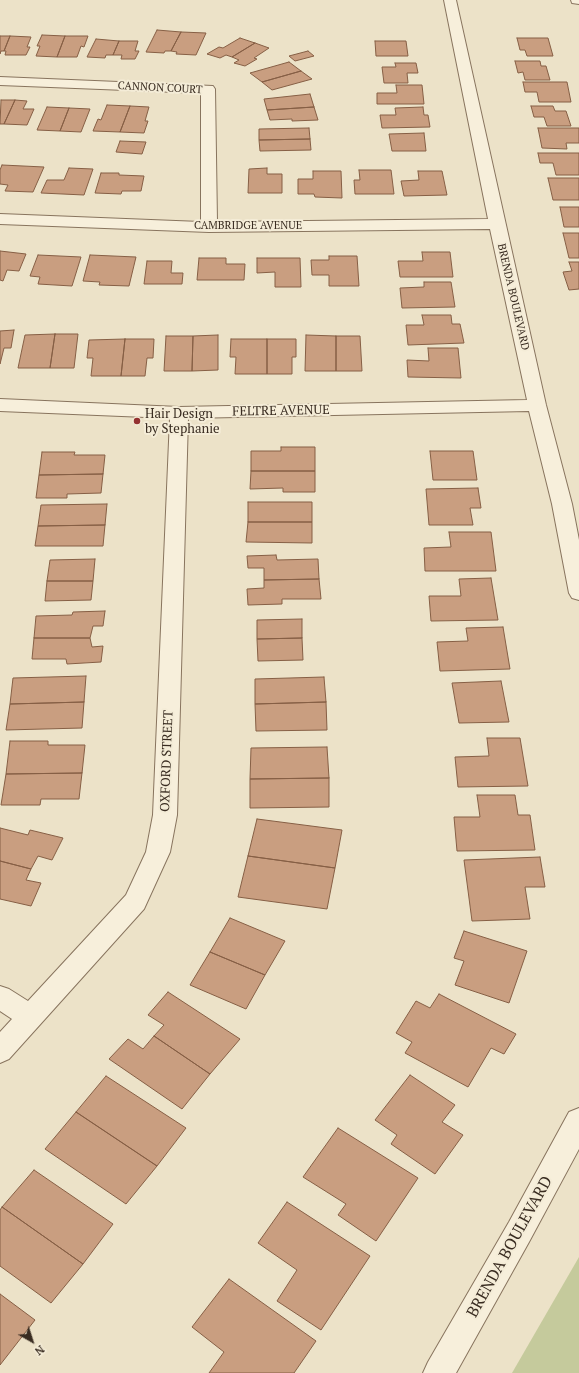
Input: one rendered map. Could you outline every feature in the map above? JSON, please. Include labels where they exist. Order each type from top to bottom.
[{"type":"street","name":"BRENDA BOULEVARD","points":[[450,0],[537,405],[570,503],[579,593]]},
{"type":"street","name":"CANNON COURT","points":[[0,81],[208,90],[209,226]]},
{"type":"street","name":"CAMBRIDGE AVENUE","points":[[0,219],[209,226],[497,224]]},
{"type":"street","name":"FELTRE AVENUE","points":[[0,405],[180,413],[537,405]]},
{"type":"street","name":"OXFORD STREET","points":[[0,1051],[135,902],[158,852],[165,816],[180,413]]},
{"type":"street","points":[[0,997],[30,1017]]},
{"type":"street","name":"BRENDA BOULEVARD","points":[[439,1373],[520,1232],[579,1121]]},
{"type":"green space","points":[[579,1257],[579,1373],[512,1373]]},
{"type":"building","points":[[157,30],[181,32],[171,51],[165,51],[164,53],[146,52]]},
{"type":"building","points":[[181,32],[206,33],[196,55],[176,54],[177,52],[171,51]]},
{"type":"building","points":[[42,35],[65,36],[57,57],[36,56],[40,46],[37,46]]},
{"type":"building","points":[[0,36],[10,36],[4,51],[1,51],[0,54]]},
{"type":"building","points":[[10,36],[31,37],[27,47],[30,47],[26,55],[5,55],[6,51],[4,51]]},
{"type":"building","points":[[65,36],[88,36],[84,47],[81,46],[77,57],[57,57]]},
{"type":"building","points":[[240,38],[255,43],[232,57],[226,55],[220,58],[207,54],[219,47],[223,48]]},
{"type":"building","points":[[517,38],[548,38],[553,56],[527,56],[525,50],[520,50]]},
{"type":"building","points":[[96,39],[119,41],[113,55],[106,55],[105,58],[87,57]]},
{"type":"building","points":[[119,41],[138,41],[135,51],[139,51],[135,59],[121,59],[122,55],[113,55]]},
{"type":"building","points":[[375,41],[406,41],[408,56],[376,56]]},
{"type":"building","points":[[255,43],[269,48],[254,58],[257,59],[245,66],[234,63],[239,60],[232,57]]},
{"type":"building","points":[[308,51],[314,56],[295,61],[289,56]]},
{"type":"building","points":[[515,61],[540,61],[541,66],[546,66],[550,80],[525,80],[523,72],[518,73]]},
{"type":"building","points":[[289,62],[301,71],[262,82],[250,73]]},
{"type":"building","points":[[395,63],[416,63],[418,73],[407,73],[408,83],[384,83],[382,67],[396,67]]},
{"type":"building","points":[[301,71],[312,79],[272,90],[262,82]]},
{"type":"building","points":[[523,82],[567,82],[571,102],[539,102],[537,92],[525,92]]},
{"type":"building","points":[[396,85],[422,85],[424,104],[377,104],[377,93],[397,93]]},
{"type":"building","points":[[310,94],[314,107],[267,110],[264,99]]},
{"type":"building","points":[[1,100],[15,100],[4,124],[0,124]]},
{"type":"building","points":[[15,100],[27,101],[23,109],[34,109],[27,125],[4,124]]},
{"type":"building","points":[[107,105],[130,106],[120,132],[93,131],[98,119],[101,120]]},
{"type":"building","points":[[130,106],[149,107],[145,121],[148,121],[144,133],[120,132]]},
{"type":"building","points":[[531,106],[553,106],[555,111],[566,111],[571,126],[547,126],[544,117],[534,117]]},
{"type":"building","points":[[47,107],[69,108],[60,131],[37,130]]},
{"type":"building","points":[[314,107],[318,120],[270,120],[267,110]]},
{"type":"building","points":[[423,107],[424,115],[428,115],[430,127],[382,128],[380,115],[396,115],[395,108]]},
{"type":"building","points":[[69,108],[90,109],[81,132],[60,131]]},
{"type":"building","points":[[309,128],[310,139],[259,140],[259,129]]},
{"type":"building","points":[[538,128],[579,128],[579,143],[566,143],[567,149],[542,148]]},
{"type":"building","points":[[424,133],[426,151],[392,151],[389,134]]},
{"type":"building","points":[[310,139],[311,150],[260,151],[259,140]]},
{"type":"building","points":[[120,141],[146,142],[142,154],[116,152]]},
{"type":"building","points":[[538,153],[579,153],[579,175],[556,175],[553,163],[540,163]]},
{"type":"building","points":[[2,165],[44,167],[33,192],[5,191],[8,185],[0,184],[0,170]]},
{"type":"building","points":[[69,168],[93,169],[84,195],[41,193],[47,180],[64,180]]},
{"type":"building","points":[[267,168],[267,174],[282,174],[282,193],[248,193],[249,169]]},
{"type":"building","points":[[359,170],[391,170],[394,194],[355,194],[354,180],[360,180]]},
{"type":"building","points":[[313,171],[341,171],[342,198],[315,197],[314,194],[298,194],[298,179],[313,179]]},
{"type":"building","points":[[418,171],[442,171],[447,195],[404,196],[401,181],[419,180]]},
{"type":"building","points":[[101,173],[119,173],[119,175],[144,176],[141,191],[122,191],[121,194],[95,193]]},
{"type":"building","points":[[548,178],[579,178],[579,200],[553,200]]},
{"type":"building","points":[[560,207],[579,207],[579,227],[564,227]]},
{"type":"building","points":[[563,233],[579,233],[579,258],[569,258]]},
{"type":"building","points":[[0,251],[26,254],[19,271],[7,270],[3,281],[0,280]]},
{"type":"building","points":[[422,252],[450,252],[453,277],[400,277],[398,261],[423,261]]},
{"type":"building","points":[[38,255],[81,257],[72,286],[38,284],[40,277],[30,276]]},
{"type":"building","points":[[90,255],[136,257],[129,286],[99,285],[100,282],[83,281]]},
{"type":"building","points":[[329,256],[357,256],[359,286],[329,286],[329,275],[312,275],[311,260],[329,260]]},
{"type":"building","points":[[199,258],[226,258],[226,264],[245,264],[244,280],[197,280]]},
{"type":"building","points":[[257,258],[300,258],[301,287],[275,287],[275,272],[257,273]]},
{"type":"building","points":[[147,261],[172,261],[171,273],[183,273],[182,284],[144,284]]},
{"type":"building","points":[[569,262],[579,262],[579,289],[569,290],[563,272],[572,271]]},
{"type":"building","points":[[424,282],[451,282],[455,307],[402,308],[400,288],[424,287]]},
{"type":"building","points":[[422,315],[451,315],[452,324],[460,324],[464,343],[408,345],[406,325],[424,325]]},
{"type":"building","points":[[14,330],[11,348],[4,348],[0,364],[0,331]]},
{"type":"building","points":[[55,334],[78,334],[74,368],[50,368]]},
{"type":"building","points":[[55,334],[50,368],[18,368],[25,335]]},
{"type":"building","points":[[218,335],[218,370],[192,371],[193,336]]},
{"type":"building","points":[[306,335],[336,336],[336,371],[305,371]]},
{"type":"building","points":[[166,336],[193,336],[192,371],[164,371]]},
{"type":"building","points":[[336,336],[360,336],[362,371],[336,371]]},
{"type":"building","points":[[125,339],[154,339],[153,358],[147,358],[145,376],[121,376]]},
{"type":"building","points":[[125,339],[121,376],[91,376],[93,358],[87,358],[89,340]]},
{"type":"building","points":[[231,339],[267,339],[267,374],[235,374],[236,357],[230,357]]},
{"type":"building","points":[[267,339],[296,339],[296,357],[292,357],[292,374],[267,374]]},
{"type":"building","points":[[428,348],[458,348],[461,378],[408,377],[407,360],[429,361]]},
{"type":"building","points":[[281,447],[315,447],[315,471],[251,471],[251,451],[281,451]]},
{"type":"building","points":[[430,451],[473,451],[477,480],[433,480]]},
{"type":"building","points":[[42,452],[75,452],[74,455],[105,455],[103,474],[39,475]]},
{"type":"building","points":[[251,471],[315,471],[315,492],[283,492],[283,488],[250,489]]},
{"type":"building","points":[[103,474],[101,493],[67,494],[67,498],[36,498],[39,475]]},
{"type":"building","points":[[478,488],[481,508],[470,508],[473,525],[429,525],[426,489]]},
{"type":"building","points":[[248,502],[312,502],[312,522],[248,522]]},
{"type":"building","points":[[107,504],[105,525],[38,526],[41,505]]},
{"type":"building","points":[[248,522],[312,522],[312,543],[246,542]]},
{"type":"building","points":[[105,525],[103,546],[35,546],[38,526]]},
{"type":"building","points":[[449,532],[491,532],[496,571],[425,571],[424,548],[451,547]]},
{"type":"building","points":[[276,555],[277,560],[318,559],[319,579],[264,580],[264,568],[248,568],[247,556]]},
{"type":"building","points":[[95,559],[93,581],[47,581],[50,560]]},
{"type":"building","points":[[491,578],[498,620],[431,621],[429,596],[461,596],[459,579]]},
{"type":"building","points":[[319,579],[321,599],[282,599],[282,604],[248,605],[247,589],[264,588],[264,580]]},
{"type":"building","points":[[47,581],[93,581],[91,600],[45,601]]},
{"type":"building","points":[[105,611],[103,626],[93,626],[90,638],[34,638],[36,616],[72,615],[73,612]]},
{"type":"building","points":[[302,619],[302,638],[257,639],[257,620]]},
{"type":"building","points":[[503,627],[510,669],[440,671],[437,642],[468,641],[466,628]]},
{"type":"building","points":[[34,638],[90,638],[92,647],[103,646],[101,662],[67,664],[66,659],[32,659]]},
{"type":"building","points":[[302,638],[303,660],[258,661],[257,639]]},
{"type":"building","points":[[86,676],[84,702],[10,704],[13,678]]},
{"type":"building","points":[[324,677],[326,702],[255,704],[255,679]]},
{"type":"building","points":[[501,681],[509,722],[459,723],[452,683]]},
{"type":"building","points":[[84,702],[82,728],[6,730],[10,704]]},
{"type":"building","points":[[326,702],[327,730],[256,731],[255,704]]},
{"type":"building","points":[[487,738],[520,738],[528,786],[458,787],[455,757],[489,756]]},
{"type":"building","points":[[10,741],[48,741],[48,745],[85,745],[82,773],[6,774]]},
{"type":"building","points":[[327,747],[329,778],[250,779],[251,748]]},
{"type":"building","points":[[82,773],[79,799],[41,799],[40,805],[1,805],[6,774]]},
{"type":"building","points":[[329,778],[329,807],[250,808],[250,779]]},
{"type":"building","points":[[477,795],[515,795],[518,815],[530,815],[535,850],[457,851],[454,817],[480,817]]},
{"type":"building","points":[[257,819],[342,830],[335,868],[248,856]]},
{"type":"building","points":[[0,828],[28,835],[30,830],[63,838],[52,860],[38,856],[31,869],[0,861]]},
{"type":"building","points":[[248,856],[335,868],[327,909],[238,897]]},
{"type":"building","points":[[540,857],[545,887],[525,887],[530,919],[472,921],[464,860]]},
{"type":"building","points":[[0,861],[31,869],[26,880],[41,883],[31,906],[0,899]]},
{"type":"building","points":[[230,918],[285,941],[265,975],[210,952]]},
{"type":"building","points":[[464,931],[527,951],[509,1003],[455,985],[464,961],[454,958]]},
{"type":"building","points":[[210,952],[265,975],[246,1009],[190,985]]},
{"type":"building","points":[[168,992],[240,1039],[210,1074],[154,1036],[164,1025],[148,1015]]},
{"type":"building","points":[[439,994],[516,1034],[504,1054],[491,1048],[468,1087],[405,1053],[412,1042],[396,1033],[416,1001],[430,1008]]},
{"type":"building","points":[[154,1036],[210,1074],[182,1109],[109,1059],[128,1039],[143,1049]]},
{"type":"building","points":[[410,1075],[455,1105],[442,1122],[463,1135],[435,1174],[391,1144],[397,1135],[375,1120]]},
{"type":"building","points":[[106,1076],[186,1128],[157,1166],[76,1112]]},
{"type":"building","points":[[76,1112],[157,1166],[126,1204],[45,1149]]},
{"type":"building","points":[[338,1128],[418,1178],[376,1241],[338,1215],[346,1204],[303,1177]]},
{"type":"building","points":[[34,1170],[113,1224],[83,1264],[2,1207]]},
{"type":"building","points":[[287,1202],[370,1256],[321,1330],[277,1301],[297,1270],[258,1243]]},
{"type":"building","points":[[2,1207],[83,1264],[51,1303],[0,1266],[0,1210]]},
{"type":"building","points":[[229,1279],[316,1341],[294,1373],[209,1373],[224,1352],[192,1327]]},
{"type":"building","points":[[0,1294],[35,1320],[0,1365]]},
{"type":"place","name":"Hair Design by Stephanie","points":[[137,421]]}]
